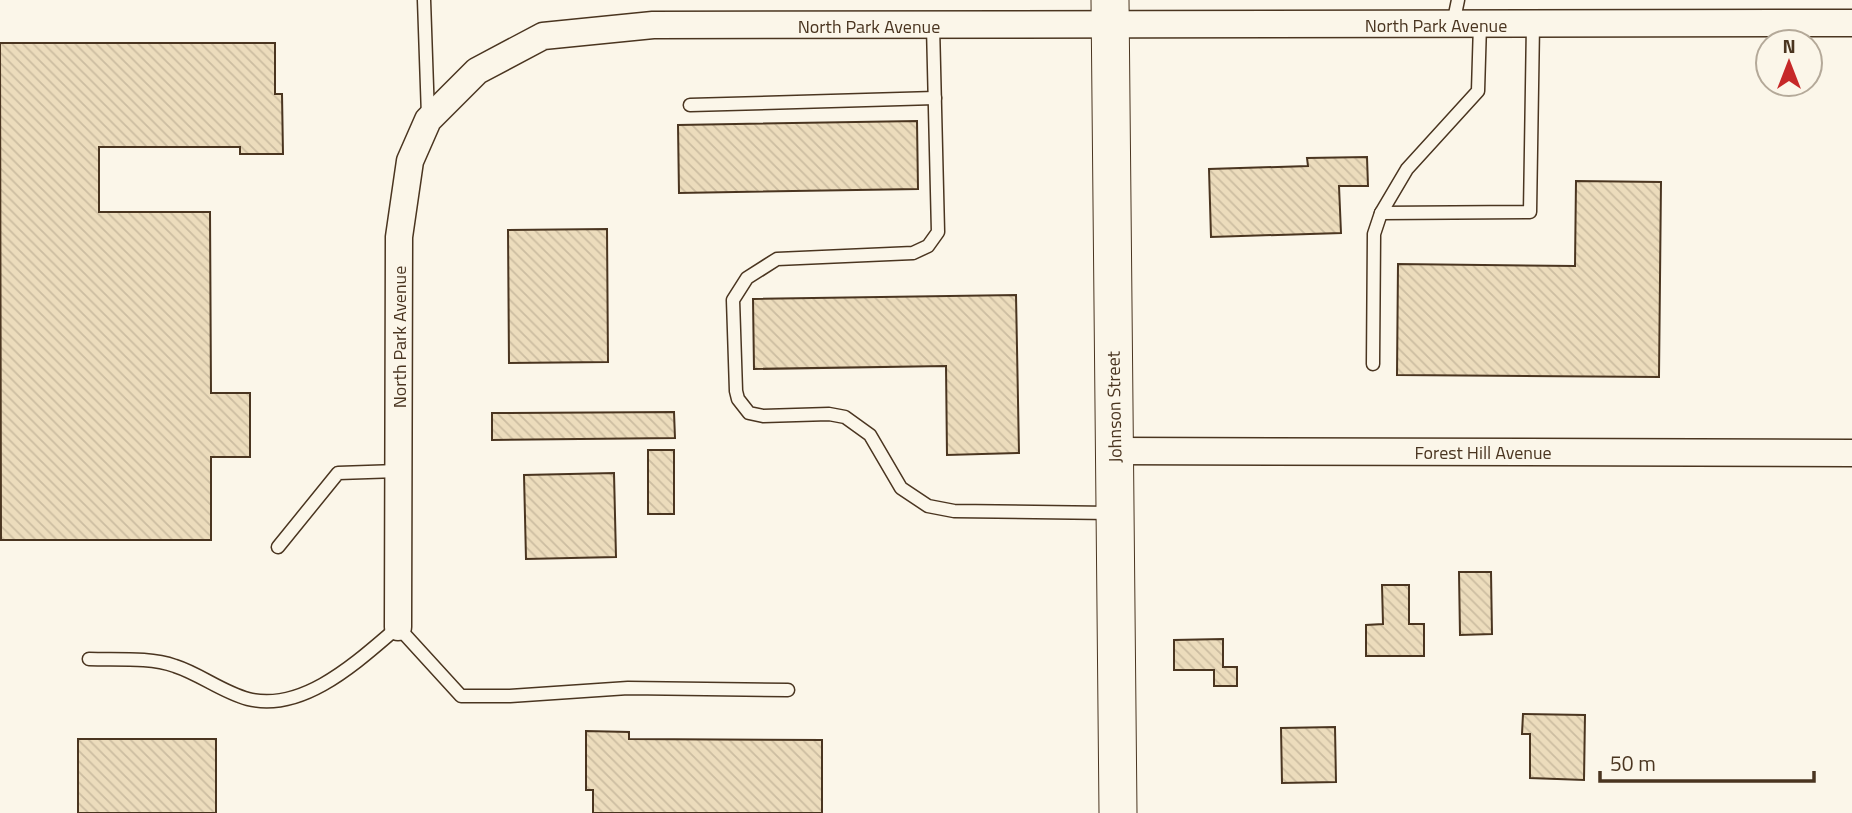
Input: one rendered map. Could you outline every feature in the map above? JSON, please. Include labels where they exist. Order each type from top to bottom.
[{"type":"street","name":"North Park Avenue","points":[[398,627],[399,237],[410,161],[428,120],[477,71],[543,36],[653,25],[933,26],[1110,13],[1455,12],[1480,24],[1852,23]]},
{"type":"street","name":"Johnson Street","points":[[1110,13],[1118,813]]},
{"type":"street","name":"Forest Hill Avenue","points":[[1114,452],[1852,453]]},
{"type":"lane","points":[[424,0],[428,120]]},
{"type":"lane","points":[[1373,364],[1374,234],[1381,212],[1406,169],[1478,91],[1480,24]]},
{"type":"lane","points":[[1381,212],[1530,212],[1533,24]]},
{"type":"lane","points":[[933,26],[938,232],[928,246],[914,253],[777,259],[747,278],[733,300],[738,399],[749,413],[763,416],[829,414],[845,417],[870,435],[901,488],[928,506],[954,511],[1115,513]]},
{"type":"lane","points":[[690,105],[935,98]]},
{"type":"lane","points":[[278,547],[338,473],[398,471]]},
{"type":"lane","points":[[89,659],[158,662],[176,666],[215,686],[249,699],[271,701],[293,698],[341,674],[398,627],[461,696],[510,696],[628,688],[788,690]]},
{"type":"building","points":[[0,43],[275,43],[275,94],[282,94],[283,154],[240,154],[240,147],[99,147],[99,212],[210,212],[211,393],[250,393],[250,457],[211,457],[211,540],[1,540]]},
{"type":"building","points":[[917,121],[918,189],[679,193],[678,125]]},
{"type":"building","points":[[1367,157],[1368,186],[1339,186],[1341,233],[1211,237],[1209,169],[1308,166],[1307,158]]},
{"type":"building","points":[[1576,181],[1661,182],[1659,377],[1397,375],[1398,264],[1575,266]]},
{"type":"building","points":[[607,229],[608,362],[509,363],[508,230]]},
{"type":"building","points":[[1016,295],[1019,453],[947,455],[946,366],[754,369],[753,299]]},
{"type":"building","points":[[674,412],[675,438],[492,440],[492,413]]},
{"type":"building","points":[[648,450],[674,450],[674,514],[648,514]]},
{"type":"building","points":[[614,473],[616,557],[526,559],[524,475]]},
{"type":"building","points":[[1459,572],[1491,572],[1492,634],[1460,635]]},
{"type":"building","points":[[1382,585],[1409,585],[1409,624],[1424,624],[1424,656],[1366,656],[1366,625],[1383,624]]},
{"type":"building","points":[[1223,639],[1223,667],[1237,667],[1237,686],[1214,686],[1214,670],[1174,670],[1174,640]]},
{"type":"building","points":[[1523,714],[1585,715],[1584,780],[1530,778],[1530,734],[1522,734]]},
{"type":"building","points":[[1335,727],[1336,782],[1282,783],[1281,728]]},
{"type":"building","points":[[586,731],[629,732],[629,739],[822,740],[822,813],[593,813],[593,790],[586,790]]},
{"type":"building","points":[[78,739],[216,739],[216,813],[78,813]]}]
